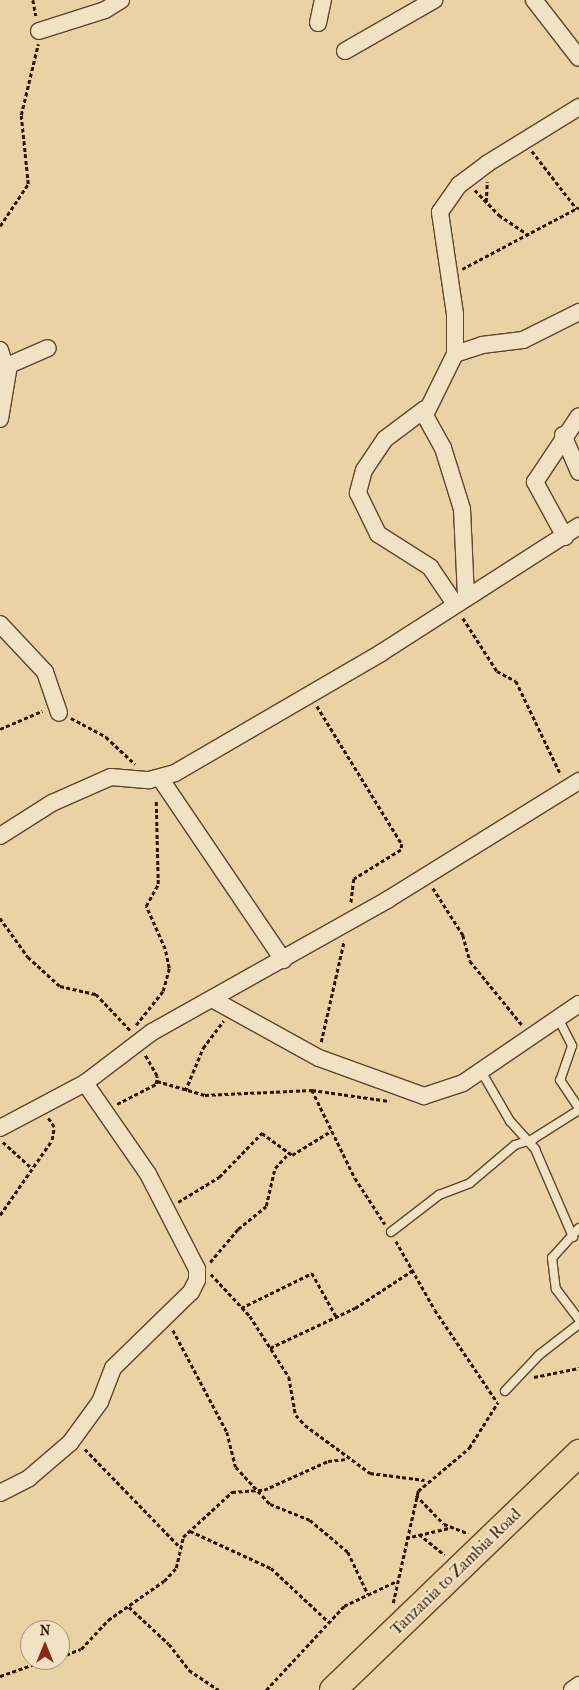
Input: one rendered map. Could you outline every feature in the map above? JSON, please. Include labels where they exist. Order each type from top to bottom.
[{"type":"highway","name":"Tanzania to Zambia Road","points":[[333,1690],[579,1453]]},
{"type":"street","points":[[39,31],[105,10],[121,0]]},
{"type":"street","points":[[318,23],[323,0]]},
{"type":"street","points":[[345,51],[434,0]]},
{"type":"street","points":[[534,0],[579,58]]},
{"type":"street","points":[[460,600],[430,567],[378,534],[358,493],[364,470],[385,439],[425,409],[455,354],[450,275],[440,212],[466,179],[524,140],[579,107]]},
{"type":"street","points":[[455,354],[482,345],[523,340],[579,312]]},
{"type":"street","points":[[5,367],[48,348]]},
{"type":"street","points":[[0,350],[5,367],[0,420]]},
{"type":"street","points":[[425,409],[462,510],[460,600]]},
{"type":"street","points":[[565,538],[537,493],[535,482],[563,435],[579,416]]},
{"type":"street","points":[[563,435],[579,472]]},
{"type":"street","points":[[0,836],[52,803],[111,777],[154,779],[310,694],[460,600],[565,538],[579,526]]},
{"type":"street","points":[[0,624],[45,672],[59,712]]},
{"type":"street","points":[[154,779],[283,960]]},
{"type":"street","points":[[0,1128],[41,1108],[85,1083],[138,1042],[350,921],[573,785]]},
{"type":"street","points":[[212,999],[319,1058],[417,1095],[443,1091],[481,1071],[579,1004]]},
{"type":"street","points":[[0,1493],[30,1478],[70,1443],[100,1402],[113,1368],[165,1315],[191,1292],[198,1275],[166,1209],[106,1110],[85,1083]]},
{"type":"street","points":[[572,1690],[579,1685]]},
{"type":"lane","points":[[391,1232],[439,1195],[470,1183],[525,1140],[579,1109],[560,1080],[572,1046],[558,1018]]},
{"type":"lane","points":[[481,1071],[525,1140],[535,1150],[573,1237]]},
{"type":"lane","points":[[579,1228],[552,1260],[558,1292],[579,1320]]},
{"type":"lane","points":[[505,1391],[539,1355],[579,1324]]},
{"type":"path","points":[[0,226],[28,184],[22,115],[39,31],[33,0]]},
{"type":"path","points":[[450,275],[578,208],[524,140]]},
{"type":"path","points":[[466,179],[494,210],[529,235]]},
{"type":"path","points":[[460,600],[498,671],[516,680],[573,785]]},
{"type":"path","points":[[310,694],[402,844],[401,850],[354,879],[350,921],[333,977],[319,1058]]},
{"type":"path","points":[[0,729],[35,713],[59,712],[121,748],[154,779],[160,847],[158,884],[146,906],[165,949],[169,968],[163,991],[138,1022],[135,1034],[96,994],[62,988],[28,958],[0,918]]},
{"type":"path","points":[[426,876],[464,935],[470,961],[533,1035]]},
{"type":"path","points":[[185,1091],[203,1048],[230,1010]]},
{"type":"path","points":[[138,1042],[157,1082]]},
{"type":"path","points":[[106,1110],[157,1082],[185,1091],[214,1095],[312,1090],[394,1100]]},
{"type":"path","points":[[312,1090],[355,1178],[498,1402]]},
{"type":"path","points":[[0,1215],[54,1134],[41,1108]]},
{"type":"path","points":[[332,1130],[297,1153],[288,1154],[275,1168],[266,1206],[238,1228],[206,1271],[241,1308],[270,1348],[293,1387],[296,1415],[346,1459],[379,1475],[426,1480]]},
{"type":"path","points":[[166,1209],[219,1177],[262,1133],[288,1154]]},
{"type":"path","points":[[0,1141],[32,1168]]},
{"type":"path","points":[[270,1348],[336,1316],[413,1270]]},
{"type":"path","points":[[241,1308],[312,1274],[336,1316]]},
{"type":"path","points":[[165,1315],[204,1384],[226,1432],[234,1465],[255,1491],[275,1507],[317,1524],[348,1552],[368,1594]]},
{"type":"path","points":[[392,1610],[416,1495],[426,1480],[469,1448],[505,1391],[532,1377],[579,1368]]},
{"type":"path","points":[[70,1443],[86,1449],[180,1547]]},
{"type":"path","points":[[70,1653],[81,1649],[108,1620],[129,1607],[172,1574],[180,1547],[190,1531],[232,1492],[255,1491],[328,1461],[346,1459]]},
{"type":"path","points":[[416,1495],[450,1528]]},
{"type":"path","points":[[406,1538],[450,1528],[491,1538]]},
{"type":"path","points":[[190,1531],[271,1568],[329,1622]]},
{"type":"path","points":[[419,1534],[463,1565]]},
{"type":"path","points":[[266,1690],[295,1663],[344,1606],[397,1581]]},
{"type":"path","points":[[129,1607],[169,1644],[189,1670],[219,1690]]},
{"type":"path","points":[[0,1676],[20,1669]]}]
